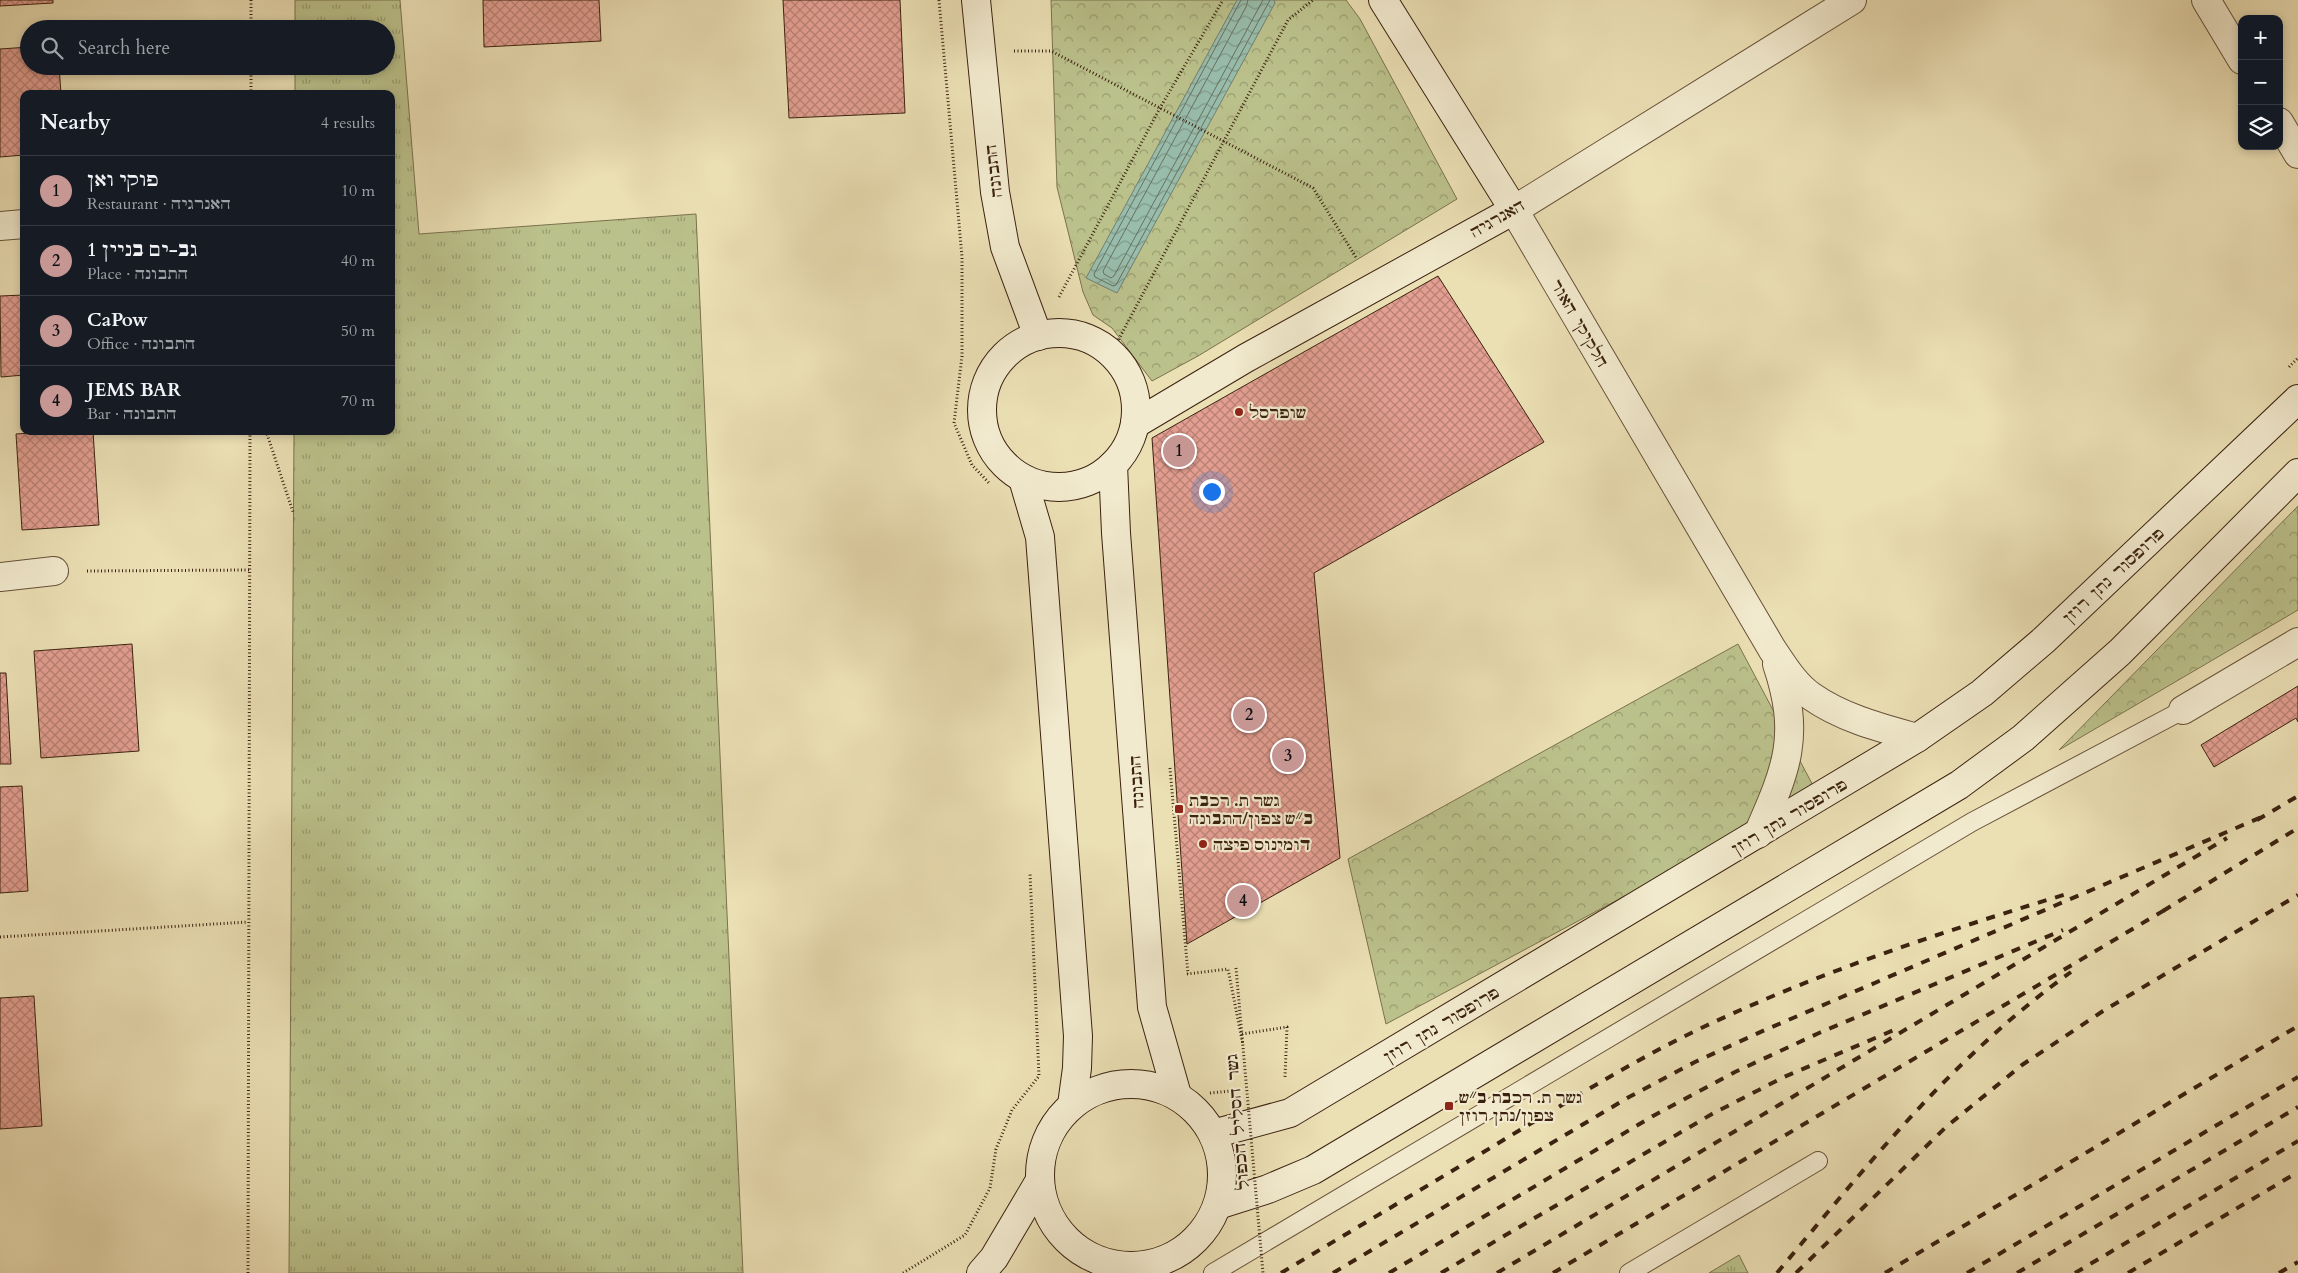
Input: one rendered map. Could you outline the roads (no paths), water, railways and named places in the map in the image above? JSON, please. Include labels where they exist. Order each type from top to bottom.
[{"type":"street","name":"התבונה","points":[[976,0],[995,192],[1005,247],[1038,336]]},
{"type":"street","name":"חלקיקי האור","points":[[1383,0],[1514,210],[1772,648],[1791,677],[1810,696],[1838,712],[1917,738]]},
{"type":"street","name":"האנרגיה","points":[[1135,424],[1246,358],[1514,210],[1852,0]]},
{"type":"street","points":[[2206,0],[2238,53]]},
{"type":"street","points":[[2283,129],[2298,154]]},
{"type":"street","points":[[0,226],[20,224]]},
{"type":"street","points":[[1065,331],[1090,338],[1112,352],[1128,373],[1136,398],[1135,424],[1127,446],[1113,465],[1093,479],[1070,487],[1046,487],[1023,479],[1008,469],[995,456],[987,440],[981,414],[984,388],[996,364],[1015,345],[1038,336],[1065,331]]},
{"type":"street","name":"פרופסור נתן רוזן","points":[[1213,1134],[1290,1113],[1917,738],[1982,693],[2044,640],[2298,399]]},
{"type":"street","name":"התבונה","points":[[1113,465],[1116,533],[1152,1006],[1177,1095]]},
{"type":"street","points":[[1218,1205],[1268,1189],[1313,1170],[1959,785],[2023,738],[2120,652],[2298,473]]},
{"type":"street","points":[[1023,479],[1040,537],[1046,607],[1078,1036],[1077,1068],[1072,1105]]},
{"type":"street","points":[[0,578],[54,571]]},
{"type":"street","points":[[2183,710],[2298,642]]},
{"type":"street","name":"חלקיקי האור","points":[[1758,834],[1781,783],[1789,742],[1790,718],[1784,686],[1772,648]]},
{"type":"street","points":[[1143,1085],[1157,1087],[1177,1095],[1198,1112],[1213,1134],[1221,1157],[1222,1181],[1218,1205],[1205,1230],[1185,1250],[1159,1263],[1131,1268],[1094,1268],[1058,1232],[1045,1208],[1039,1182],[1039,1164],[1048,1135],[1058,1119],[1072,1105],[1096,1091],[1112,1086],[1143,1085]]},
{"type":"street","points":[[981,1273],[994,1258],[1039,1182]]},
{"type":"lane","points":[[1213,1273],[1972,822],[2183,710]]},
{"type":"lane","points":[[1629,1273],[1818,1161]]},
{"type":"water","points":[[1237,0],[1274,0],[1275,3],[1117,293],[1086,278]]},
{"type":"railway","points":[[2257,820],[2298,796]]},
{"type":"railway","points":[[1333,1273],[1629,1097],[1695,1062],[1765,1030],[2264,816]]},
{"type":"railway","points":[[2163,911],[2298,828]]},
{"type":"railway","points":[[1497,1273],[2227,838]]},
{"type":"railway","points":[[1281,1273],[1584,1092],[1693,1032],[1832,972],[1974,923],[2070,893]]},
{"type":"railway","points":[[1796,1273],[1946,1127],[2022,1065],[2103,1011],[2298,895]]},
{"type":"railway","points":[[1553,1273],[2168,908]]},
{"type":"railway","points":[[1389,1273],[1653,1116],[1735,1072],[1819,1033],[2063,930]]},
{"type":"railway","points":[[1777,1273],[1879,1152],[1951,1075],[2029,1004],[2071,972]]},
{"type":"railway","points":[[1885,1273],[2298,1026]]},
{"type":"railway","points":[[1441,1273],[1712,1114],[1784,1077],[1894,1030]]},
{"type":"railway","points":[[1967,1273],[2298,1077]]},
{"type":"railway","points":[[2017,1273],[2298,1107]]},
{"type":"railway","points":[[2075,1273],[2298,1141]]},
{"type":"railway","points":[[2128,1273],[2298,1172]]},
{"type":"railway","points":[[2279,1273],[2298,1262]]},
{"type":"place","name":"שופרסל","points":[[1239,412]]},
{"type":"place","name":"פוקי ואן","points":[[1179,451]]},
{"type":"place","name":"גב-ים בניין 1","points":[[1249,715]]},
{"type":"place","name":"CaPow","points":[[1288,756]]},
{"type":"place","name":"גשר ת. רכבת ב״ש צפון/התבונה","points":[[1179,809]]},
{"type":"place","name":"דומינוס פיצה","points":[[1203,844]]},
{"type":"place","name":"JEMS BAR","points":[[1243,901]]},
{"type":"place","name":"גשר ת. רכבת ב״ש צפון/נתן רוזן","points":[[1449,1106]]}]
